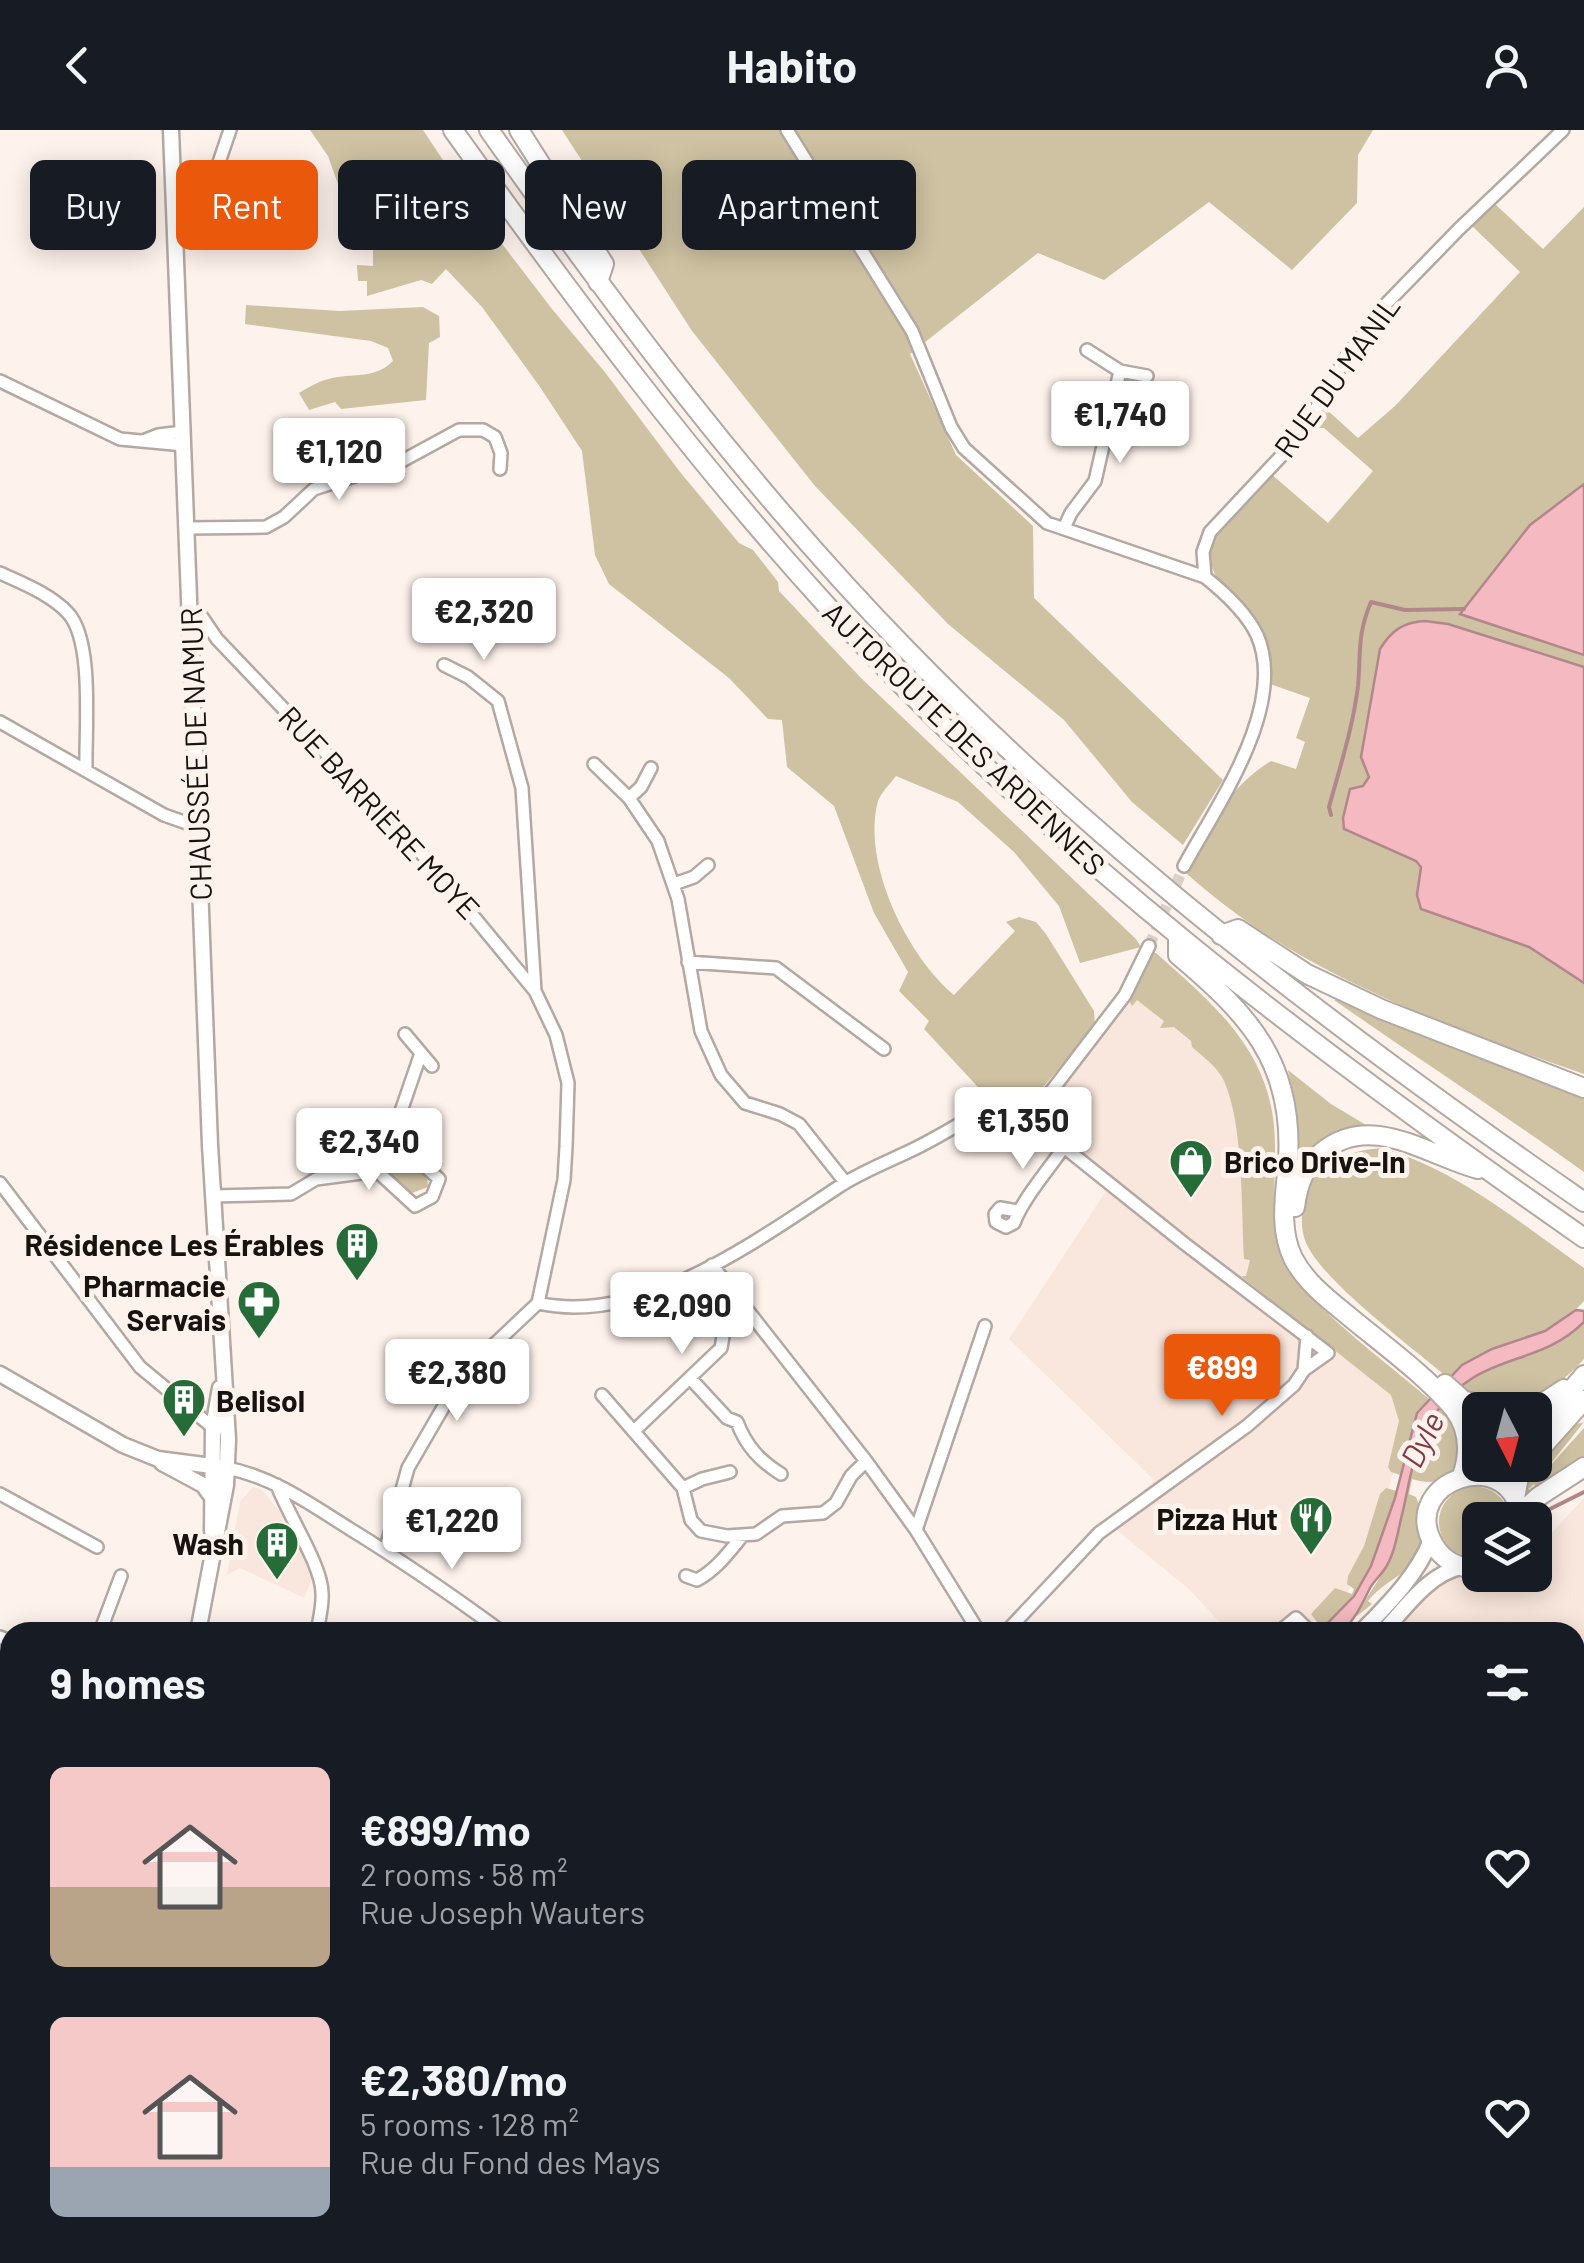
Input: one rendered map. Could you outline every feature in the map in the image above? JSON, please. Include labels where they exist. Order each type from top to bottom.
[{"type":"highway","name":"AUTOROUTE DES ARDENNES","points":[[452,130],[651,397],[830,610],[968,750],[1068,844],[1178,936],[1346,1068],[1584,1238]]},
{"type":"highway","name":"AUTOROUTE DES ARDENNES","points":[[489,130],[598,282],[761,487],[905,648],[978,721],[1088,822],[1221,935],[1464,1119],[1584,1202]]},
{"type":"highway","points":[[518,130],[604,264],[598,282]]},
{"type":"highway","points":[[1221,935],[1238,928],[1308,974],[1380,1009],[1584,1088]]},
{"type":"highway","points":[[1178,936],[1178,955],[1227,997],[1254,1028],[1272,1058],[1285,1102],[1289,1154],[1284,1223],[1296,1263],[1316,1288],[1429,1378]]},
{"type":"highway","points":[[1462,1405],[1309,1263],[1294,1223],[1300,1182],[1311,1162],[1328,1147],[1363,1135],[1392,1137],[1446,1160],[1490,1172]]},
{"type":"highway","points":[[1552,1399],[1582,1386]]},
{"type":"highway","points":[[1552,1415],[1582,1386]]},
{"type":"highway","points":[[1552,1429],[1582,1386]]},
{"type":"highway","points":[[1458,1404],[1462,1420]]},
{"type":"highway","points":[[1531,1502],[1584,1467]]},
{"type":"highway","points":[[1460,1567],[1448,1561],[1431,1540],[1428,1521],[1432,1501],[1447,1484],[1462,1476]]},
{"type":"highway","points":[[1498,1482],[1508,1488],[1515,1502]]},
{"type":"main road","name":"CHAUSSÉE DE NAMUR","points":[[171,130],[212,1196],[228,1439],[219,1467]]},
{"type":"main road","points":[[0,1374],[123,1445],[158,1459],[219,1467]]},
{"type":"main road","name":"CHAUSSÉE DE NAMUR","points":[[219,1467],[213,1428],[222,1378]]},
{"type":"main road","points":[[158,1459],[173,1471],[204,1484],[210,1496]]},
{"type":"main road","points":[[213,1562],[210,1496],[219,1467]]},
{"type":"main road","points":[[200,1622],[213,1562],[219,1467]]},
{"type":"main road","points":[[1370,1622],[1395,1596],[1431,1540]]},
{"type":"main road","points":[[1393,1622],[1429,1584],[1448,1570],[1460,1567]]},
{"type":"street","points":[[175,241],[193,232],[199,221],[230,130]]},
{"type":"street","points":[[788,130],[912,331],[958,441],[1040,519],[1206,577],[1250,622],[1261,648],[1265,684],[1246,749],[1184,866]]},
{"type":"street","name":"RUE DU MANIL","points":[[1206,577],[1203,552],[1210,532],[1299,437],[1367,327],[1408,278],[1563,130]]},
{"type":"street","points":[[1087,350],[1120,372],[1146,376]]},
{"type":"street","points":[[1064,528],[1095,482],[1120,372]]},
{"type":"street","points":[[0,381],[120,439],[143,441],[158,434],[184,438]]},
{"type":"street","points":[[187,528],[266,527],[284,517],[314,490],[402,460],[460,430],[483,430],[495,437],[501,453],[500,469]]},
{"type":"street","points":[[0,573],[49,596],[72,616],[83,644],[86,769]]},
{"type":"street","name":"RUE BARRIÈRE MOYE","points":[[190,614],[202,617],[217,639],[422,854],[536,992]]},
{"type":"street","points":[[190,636],[217,639]]},
{"type":"street","points":[[385,1551],[408,1468],[448,1399],[484,1354],[538,1303],[564,1180],[568,1097],[563,1059],[536,992],[522,788],[498,701],[468,677],[444,665]]},
{"type":"street","points":[[0,722],[164,815],[198,826]]},
{"type":"street","points":[[594,764],[629,798],[658,840],[674,884],[704,1041],[732,1090],[745,1103],[799,1124],[844,1182]]},
{"type":"street","points":[[629,798],[651,768]]},
{"type":"street","points":[[674,884],[694,878],[708,865]]},
{"type":"street","points":[[1030,1119],[1125,994],[1149,946]]},
{"type":"street","points":[[688,962],[776,968],[884,1049]]},
{"type":"street","points":[[405,1034],[432,1066]]},
{"type":"street","points":[[377,1171],[421,1053]]},
{"type":"street","points":[[538,1303],[563,1308],[612,1304],[661,1289],[712,1265],[823,1199],[844,1182],[998,1103],[1010,1104],[1328,1353],[1304,1370],[1294,1385],[1246,1426],[1099,1534],[1015,1622]]},
{"type":"street","points":[[377,1171],[415,1206],[432,1197],[439,1179],[390,1136]]},
{"type":"street","points":[[1018,1210],[1064,1147]]},
{"type":"street","points":[[212,1196],[291,1194],[316,1180],[377,1171]]},
{"type":"street","points":[[0,1184],[140,1367],[228,1439]]},
{"type":"street","points":[[712,1265],[866,1461],[916,1530],[973,1622]]},
{"type":"street","points":[[635,1430],[720,1348],[725,1326],[743,1306]]},
{"type":"street","points":[[916,1530],[985,1326]]},
{"type":"street","points":[[1304,1370],[1307,1336]]},
{"type":"street","points":[[690,1378],[728,1418],[738,1422],[744,1442],[767,1466],[782,1474]]},
{"type":"street","points":[[602,1395],[684,1488],[696,1527],[728,1536],[761,1532],[782,1516],[823,1513],[845,1492],[851,1476],[866,1461]]},
{"type":"street","points":[[219,1467],[254,1473],[278,1485],[385,1551],[488,1622]]},
{"type":"street","points":[[684,1488],[730,1472]]},
{"type":"street","points":[[278,1485],[320,1579],[318,1622]]},
{"type":"street","points":[[0,1494],[97,1547]]},
{"type":"street","points":[[686,1576],[697,1580],[703,1577],[743,1535]]},
{"type":"street","points":[[104,1622],[121,1576]]},
{"type":"shaded area","points":[[310,130],[423,130],[443,160],[338,160],[338,184],[328,156]]},
{"type":"shaded area","points":[[562,130],[1373,130],[1358,155],[1357,203],[1292,270],[1209,202],[1104,280],[1038,253],[910,354],[956,455],[1033,526],[1034,598],[1223,780],[1183,845],[1132,802],[1064,720],[948,624],[815,486],[692,331],[640,250],[662,250],[662,160],[581,160]]},
{"type":"shaded area","points":[[1494,203],[1543,249],[1584,207],[1584,484],[1530,525],[1460,614],[1584,655],[1584,667],[1448,624],[1380,649],[1361,757],[1369,777],[1364,786],[1350,789],[1342,823],[1416,861],[1421,867],[1417,895],[1421,909],[1529,947],[1584,983],[1584,1074],[1426,1016],[1325,969],[1276,941],[1186,873],[1210,825],[1243,783],[1271,761],[1296,769],[1305,742],[1296,738],[1310,698],[1270,684],[1264,638],[1226,591],[1212,566],[1214,538],[1231,512],[1270,473],[1328,523],[1373,471],[1324,428],[1311,428],[1325,408],[1358,438],[1395,406],[1520,272],[1471,225]]},
{"type":"shaded area","points":[[505,248],[680,472],[739,543],[753,550],[778,582],[779,591],[861,678],[1136,939],[1141,947],[1080,963],[1059,906],[1014,852],[958,802],[896,776],[881,795],[874,826],[882,880],[905,933],[937,978],[954,995],[1015,931],[1006,922],[1019,917],[1036,922],[1046,934],[1094,1011],[1095,1026],[1033,1099],[990,1100],[924,1029],[929,1021],[899,991],[908,972],[874,913],[834,806],[787,767],[782,720],[768,719],[729,678],[609,584],[595,555],[582,451],[482,307],[446,269],[432,284],[421,280],[367,296],[367,281],[358,281],[357,265],[373,266],[373,250]]},
{"type":"shaded area","points":[[246,305],[340,311],[423,307],[439,316],[440,337],[429,343],[426,400],[341,409],[335,402],[309,410],[299,393],[327,379],[381,370],[393,361],[388,348],[371,341],[245,324]]},
{"type":"shaded area","points":[[1152,953],[1222,1015],[1240,1037],[1266,1087],[1273,1116],[1276,1225],[1290,1269],[1334,1319],[1429,1399],[1417,1413],[1400,1475],[1388,1467],[1399,1421],[1391,1395],[1241,1276],[1246,1276],[1250,1260],[1244,1259],[1238,1144],[1230,1100],[1221,1076],[1192,1047],[1191,1041],[1174,1027],[1160,1028],[1164,1021],[1137,1000],[1132,1006],[1130,1002]]},
{"type":"shaded area","points":[[1134,993],[1217,1060],[1236,1098],[1247,1228],[1412,1408],[1377,1528],[1355,1578],[1347,1593],[1312,1622],[1219,1622],[1190,1590],[1106,1521],[1155,1481],[1009,1339],[1114,1179],[1049,1125],[1044,1109]]},
{"type":"shaded area","points":[[1341,998],[1584,1095],[1584,1172],[1334,1000]]},
{"type":"shaded area","points":[[1288,1070],[1331,1104],[1366,1125],[1327,1138],[1300,1161]]},
{"type":"shaded area","points":[[1382,1148],[1462,1184],[1584,1268],[1584,1301],[1553,1326],[1481,1356],[1448,1378],[1350,1296],[1317,1261],[1304,1238],[1303,1207],[1316,1176],[1341,1157]]},
{"type":"shaded area","points":[[395,1154],[405,1154],[427,1174],[428,1187],[412,1193],[388,1174],[386,1166]]},
{"type":"shaded area","points":[[1584,1322],[1584,1359],[1548,1391],[1462,1392],[1444,1412],[1456,1438],[1455,1464],[1441,1480],[1412,1479],[1409,1494],[1418,1501],[1421,1528],[1418,1554],[1357,1616],[1390,1559],[1422,1439],[1445,1400],[1476,1373],[1571,1333]]},
{"type":"shaded area","points":[[1584,1422],[1552,1462],[1552,1442],[1568,1427]]},
{"type":"shaded area","points":[[1584,1428],[1584,1460],[1538,1492],[1534,1484],[1529,1489],[1534,1495],[1525,1497],[1528,1482],[1552,1482],[1552,1464]]},
{"type":"shaded area","points":[[1474,1486],[1488,1489],[1503,1502],[1462,1502],[1462,1554],[1443,1538],[1439,1525],[1440,1512],[1458,1491]]},
{"type":"shaded area","points":[[253,1487],[262,1490],[279,1511],[296,1542],[312,1579],[304,1598],[240,1568],[227,1575],[240,1502]]},
{"type":"shaded area","points":[[1386,1488],[1397,1491],[1370,1566],[1361,1584],[1337,1615],[1330,1622],[1317,1622],[1311,1614],[1335,1588],[1352,1594],[1354,1589],[1347,1584],[1348,1576],[1364,1546],[1380,1494]]},
{"type":"shaded area","points":[[1584,1498],[1584,1622],[1402,1622],[1444,1581],[1462,1576],[1462,1592],[1552,1592],[1552,1532]]},
{"type":"water","points":[[1584,484],[1584,655],[1460,614],[1530,525]]},
{"type":"water","points":[[1425,621],[1448,624],[1584,667],[1584,983],[1529,947],[1421,909],[1417,895],[1421,867],[1416,861],[1344,829],[1350,789],[1363,786],[1369,777],[1361,757],[1380,649],[1398,629]]},
{"type":"water","name":"Dyle","points":[[1576,1310],[1584,1311],[1584,1322],[1566,1337],[1488,1370],[1450,1396],[1432,1418],[1416,1454],[1387,1564],[1351,1622],[1329,1622],[1354,1596],[1371,1566],[1395,1498],[1417,1413],[1462,1365],[1492,1349],[1545,1331]]},
{"type":"waterway","points":[[1331,815],[1329,807],[1353,717],[1362,634],[1371,602],[1405,610],[1464,609]]},
{"type":"waterway","points":[[1552,1508],[1584,1492]]},
{"type":"tunnel","points":[[1149,946],[1184,866]]},
{"type":"place","name":"Brico Drive-In","points":[[1191,1199]]},
{"type":"place","name":"Résidence Les Érables","points":[[357,1282]]},
{"type":"place","name":"Pharmacie Servais","points":[[259,1340]]},
{"type":"place","name":"Belisol","points":[[184,1438]]},
{"type":"place","name":"Pizza Hut","points":[[1311,1556]]},
{"type":"place","name":"Wash","points":[[277,1581]]}]
